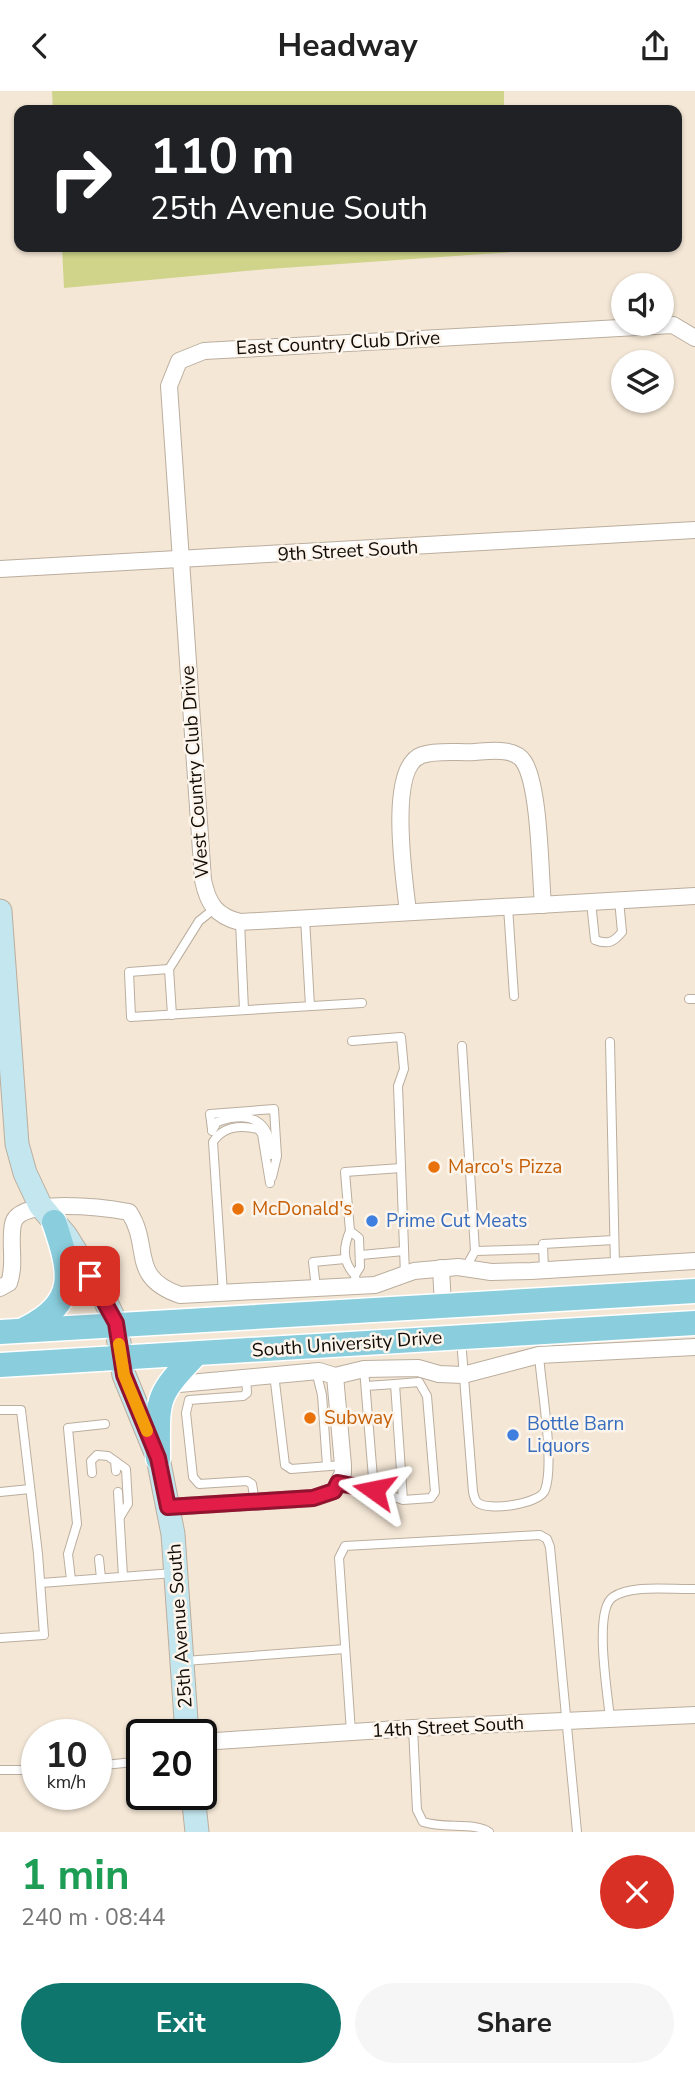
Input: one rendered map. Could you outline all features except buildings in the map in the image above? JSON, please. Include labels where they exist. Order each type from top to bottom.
[{"type":"main road","points":[[11,1331],[48,1317],[64,1296],[68,1277],[66,1255],[47,1214]]},
{"type":"main road","name":"South University Drive","points":[[11,1331],[695,1291]]},
{"type":"main road","points":[[461,1336],[465,1322],[473,1318],[548,1311],[570,1300]]},
{"type":"main road","points":[[313,1346],[330,1331],[417,1326],[431,1322],[443,1306]]},
{"type":"main road","name":"South University Drive","points":[[0,1365],[461,1336],[695,1344]]},
{"type":"main road","points":[[158,1458],[160,1397],[167,1385],[196,1354]]},
{"type":"street","name":"East Country Club Drive","points":[[179,560],[169,386],[179,361],[192,354],[256,348],[673,325],[695,338]]},
{"type":"street","name":"9th Street South","points":[[0,569],[695,530]]},
{"type":"street","name":"West Country Club Drive","points":[[179,560],[203,880],[206,896],[214,909]]},
{"type":"street","points":[[408,912],[401,852],[401,792],[408,766],[421,755],[505,751],[523,760],[531,779],[542,905]]},
{"type":"street","points":[[214,909],[225,918],[240,922],[695,896]]},
{"type":"street","name":"25th Avenue South","points":[[0,911],[17,1144],[25,1173],[47,1214],[103,1296],[116,1323],[124,1375],[158,1458],[168,1507],[176,1573],[186,1719]]},
{"type":"street","points":[[0,1287],[9,1283],[14,1269],[13,1222],[19,1213],[129,1212],[138,1226],[143,1267],[152,1280],[180,1295],[316,1288],[356,1280],[374,1285],[414,1271],[466,1267],[491,1272],[544,1271],[695,1261]]},
{"type":"street","points":[[441,1269],[443,1306]]},
{"type":"street","points":[[167,1385],[208,1379],[316,1371],[335,1376],[364,1369],[418,1368],[439,1374],[463,1375],[539,1355],[695,1344]]},
{"type":"street","points":[[168,1507],[313,1498],[334,1491],[338,1483],[335,1466],[335,1376]]},
{"type":"street","name":"14th Street South","points":[[217,1741],[413,1728],[695,1715]]},
{"type":"street","points":[[195,1810],[197,1832]]},
{"type":"lane","points":[[591,902],[595,940],[605,944],[615,941],[622,932],[620,900]]},
{"type":"lane","points":[[508,907],[514,996]]},
{"type":"lane","points":[[172,1015],[169,969],[199,921],[214,909]]},
{"type":"lane","points":[[305,918],[310,1006]]},
{"type":"lane","points":[[240,922],[244,1010]]},
{"type":"lane","points":[[169,969],[129,972],[131,1017],[362,1003]]},
{"type":"lane","points":[[352,1041],[401,1037],[404,1069],[398,1086],[405,1275]]},
{"type":"lane","points":[[610,1042],[615,1266]]},
{"type":"lane","points":[[462,1046],[475,1251],[466,1267]]},
{"type":"lane","points":[[223,1293],[210,1114],[274,1109],[276,1156],[270,1183]]},
{"type":"lane","points":[[212,1129],[217,1122],[241,1118],[264,1125],[269,1132],[271,1151],[270,1183]]},
{"type":"lane","points":[[213,1142],[225,1129],[258,1129],[262,1133],[270,1183]]},
{"type":"lane","points":[[356,1280],[345,1259],[345,1243],[350,1231],[345,1172],[401,1168]]},
{"type":"lane","points":[[350,1231],[359,1238],[361,1255],[356,1280]]},
{"type":"lane","points":[[544,1271],[543,1244],[614,1240]]},
{"type":"lane","points":[[475,1251],[542,1249]]},
{"type":"lane","points":[[361,1255],[404,1251]]},
{"type":"lane","points":[[316,1288],[313,1262],[345,1259]]},
{"type":"lane","points":[[461,1336],[473,1492],[477,1502],[486,1506],[533,1502],[541,1498],[548,1478],[539,1355]]},
{"type":"lane","points":[[364,1369],[374,1490]]},
{"type":"lane","points":[[274,1374],[285,1465],[290,1469],[335,1466],[316,1371]]},
{"type":"lane","points":[[246,1377],[247,1393],[243,1396],[189,1400],[186,1405],[193,1477],[199,1484],[247,1481],[252,1484],[255,1502]]},
{"type":"lane","points":[[208,1379],[209,1398]]},
{"type":"lane","points":[[338,1483],[374,1490],[403,1500],[431,1498],[435,1492],[425,1388],[419,1382],[366,1386]]},
{"type":"lane","points":[[395,1384],[403,1500]]},
{"type":"lane","points":[[0,1411],[22,1410],[44,1635],[0,1638]]},
{"type":"lane","points":[[71,1580],[68,1554],[77,1524],[68,1428],[104,1424]]},
{"type":"lane","points":[[92,1473],[91,1461],[97,1455],[108,1456],[126,1469],[128,1504],[120,1517]]},
{"type":"lane","points":[[115,1461],[116,1471]]},
{"type":"lane","points":[[0,1492],[30,1489]]},
{"type":"lane","points":[[118,1492],[123,1576]]},
{"type":"lane","points":[[351,1732],[339,1557],[345,1546],[540,1535],[547,1539],[550,1547],[577,1832]]},
{"type":"lane","points":[[99,1559],[101,1578]]},
{"type":"lane","points":[[41,1583],[176,1573]]},
{"type":"lane","points":[[610,1719],[602,1623],[605,1606],[614,1597],[631,1591],[695,1589]]},
{"type":"lane","points":[[182,1661],[345,1649]]},
{"type":"lane","points":[[413,1728],[417,1810],[423,1822],[440,1828],[481,1826],[489,1832]]},
{"type":"lane","points":[[0,1770],[21,1770]]},
{"type":"green space","points":[[52,91],[504,91],[504,105],[53,105]]},
{"type":"green space","points":[[62,252],[513,252],[268,269],[64,288]]},
{"type":"slow traffic","points":[[119,1344],[124,1375],[147,1431]]},
{"type":"place","name":"Marco's Pizza","points":[[434,1167]]},
{"type":"place","name":"McDonald's","points":[[238,1209]]},
{"type":"place","name":"Prime Cut Meats","points":[[372,1221]]},
{"type":"place","name":"Subway","points":[[310,1418]]},
{"type":"place","name":"Bottle Barn Liquors","points":[[513,1435]]},
{"type":"route","points":[[90,1276],[116,1323],[124,1375],[158,1458],[168,1507],[313,1498],[334,1491],[338,1483],[374,1490]]}]
